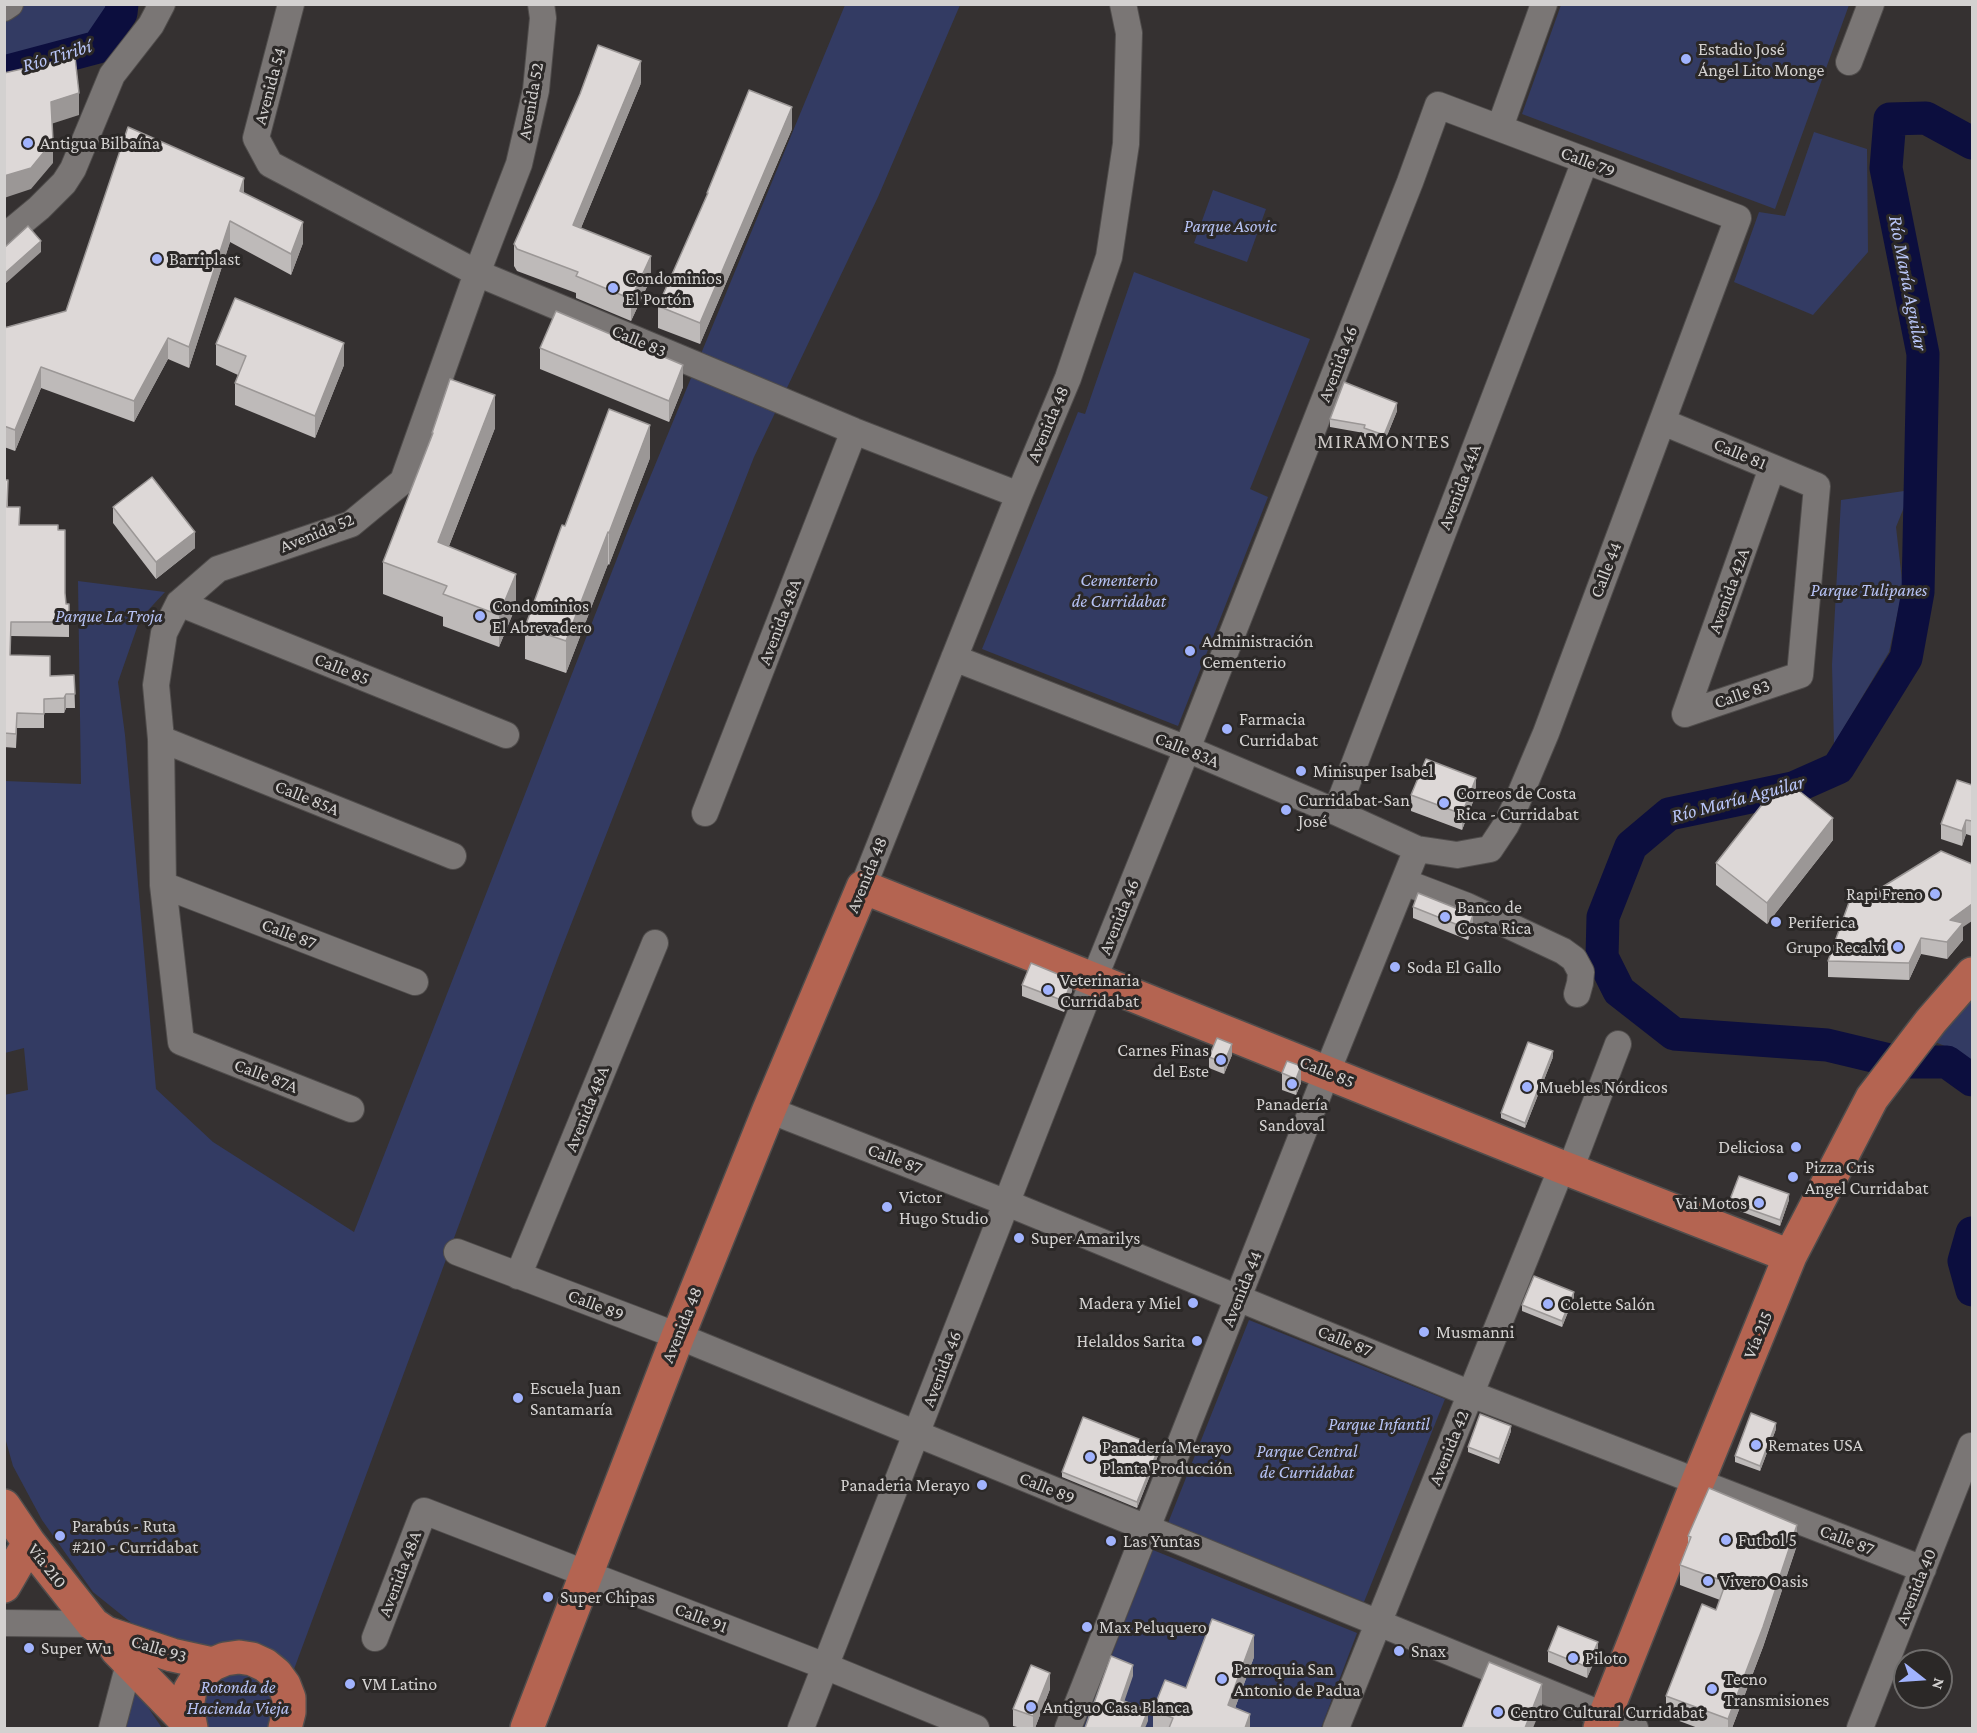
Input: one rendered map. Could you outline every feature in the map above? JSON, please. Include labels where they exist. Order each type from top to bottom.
[{"type":"main road","name":"Calle 85","points":[[863,887],[1566,1169],[1790,1256]]},
{"type":"main road","name":"Avenida 48","points":[[527,1728],[678,1336],[769,1110],[863,887]]},
{"type":"main road","name":"Vía 215","points":[[1613,1724],[1698,1481],[1790,1256],[1872,1098],[1931,1021],[1972,977]]},
{"type":"main road","name":"Vía 210","points":[[4,1506],[29,1543],[111,1645]]},
{"type":"main road","points":[[4,1586],[29,1543]]},
{"type":"main road","name":"Calle 93","points":[[111,1645],[172,1654],[213,1664]]},
{"type":"main road","name":"Calle 93","points":[[111,1645],[181,1727]]},
{"type":"main road","points":[[181,1727],[190,1690],[199,1675],[213,1664],[239,1657],[252,1659],[265,1665],[276,1674],[289,1698],[291,1723]]},
{"type":"street","points":[[4,8],[10,4]]},
{"type":"street","points":[[4,237],[39,208],[69,176],[112,75],[152,25],[162,4]]},
{"type":"street","name":"Avenida 54","points":[[270,164],[256,138],[291,4]]},
{"type":"street","name":"Avenida 52","points":[[181,1042],[163,885],[161,739],[156,685],[164,633],[179,603],[218,569],[351,524],[403,481],[477,273],[519,164],[536,90],[543,18],[541,4]]},
{"type":"street","name":"Avenida 48","points":[[863,887],[1068,378],[1109,257],[1126,144],[1129,33],[1123,4]]},
{"type":"street","points":[[1500,127],[1545,4]]},
{"type":"street","points":[[1849,62],[1871,4]]},
{"type":"street","name":"Calle 79","points":[[1438,105],[1738,218]]},
{"type":"street","name":"Avenida 46","points":[[801,1728],[1094,979],[1410,182],[1438,105]]},
{"type":"street","name":"Avenida 44A","points":[[1336,812],[1585,161]]},
{"type":"street","name":"Calle 83","points":[[270,164],[477,273],[854,430],[1019,495]]},
{"type":"street","name":"Calle 44","points":[[1417,849],[1456,855],[1490,849],[1506,825],[1546,733],[1738,218]]},
{"type":"street","name":"Calle 81","points":[[1663,422],[1817,486],[1800,675]]},
{"type":"street","name":"Avenida 48A","points":[[705,813],[854,430]]},
{"type":"street","name":"Avenida 42A","points":[[1685,714],[1773,468]]},
{"type":"street","name":"Calle 85","points":[[179,603],[506,735]]},
{"type":"street","name":"Calle 83A","points":[[954,658],[1186,749],[1417,849]]},
{"type":"street","name":"Calle 83","points":[[1685,714],[1800,675]]},
{"type":"street","name":"Calle 85A","points":[[161,739],[453,856]]},
{"type":"street","name":"Avenida 44","points":[[1068,1728],[1417,849]]},
{"type":"street","points":[[1404,882],[1467,906],[1563,951],[1574,959],[1581,972],[1576,994]]},
{"type":"street","name":"Calle 87","points":[[163,885],[415,982]]},
{"type":"street","name":"Avenida 48A","points":[[518,1276],[655,943]]},
{"type":"street","name":"Calle 87A","points":[[181,1042],[351,1109]]},
{"type":"street","name":"Avenida 42","points":[[1336,1728],[1471,1394],[1618,1044]]},
{"type":"street","name":"Calle 87","points":[[769,1110],[1007,1203],[1471,1394],[1923,1569]]},
{"type":"street","name":"Calle 89","points":[[457,1252],[678,1336],[1147,1528],[1613,1724]]},
{"type":"street","name":"Avenida 40","points":[[1860,1728],[1971,1446]]},
{"type":"street","name":"Avenida 48A","points":[[375,1638],[424,1511]]},
{"type":"street","name":"Calle 91","points":[[424,1511],[825,1666],[976,1728]]},
{"type":"street","name":"Calle 93","points":[[4,1623],[111,1645]]},
{"type":"street","points":[[111,1645],[112,1728]]},
{"type":"green space","points":[[16,5],[113,5],[109,20],[88,47],[5,66],[4,13]]},
{"type":"green space","name":"Parque La Troja","points":[[845,5],[960,5],[878,197],[754,457],[559,955],[290,1680],[149,1637],[93,1592],[42,1520],[13,1466],[4,1434],[4,1095],[28,1090],[24,1048],[5,1053],[5,781],[81,784],[78,581],[165,592],[140,619],[118,682],[125,735],[156,1089],[213,1142],[354,1232],[627,533]]},
{"type":"green space","name":"Estadio José Ángel Lito Monge","points":[[1561,5],[1849,5],[1775,209],[1522,114]]},
{"type":"green space","points":[[1814,132],[1867,149],[1868,252],[1813,315],[1734,282],[1759,212],[1785,216]]},
{"type":"green space","name":"Parque Asovic","points":[[1213,190],[1266,209],[1247,262],[1194,243]]},
{"type":"green space","name":"Cementerio de Curridabat","points":[[1134,272],[1310,339],[1250,489],[1268,497],[1178,726],[982,649],[1078,412],[1085,414]]},
{"type":"green space","name":"Parque Tulipanes","points":[[1911,490],[1896,527],[1903,589],[1889,652],[1834,744],[1832,665],[1841,500]]},
{"type":"green space","points":[[1972,999],[1972,1061],[1961,1053],[1933,1041]]},
{"type":"green space","name":"Parque Central de Curridabat","points":[[1249,1320],[1445,1399],[1364,1602],[1231,1548],[1213,1556],[1206,1538],[1168,1523]]},
{"type":"green space","points":[[1153,1550],[1357,1633],[1321,1728],[1231,1728],[1186,1709],[1154,1728],[1083,1728]]},
{"type":"green space","name":"Rotonda de Hacienda Vieja","points":[[242,1665],[276,1688],[277,1728],[200,1728],[204,1682]]},
{"type":"green space","points":[[129,1689],[145,1703],[162,1728],[115,1728]]},
{"type":"building","points":[[598,45],[641,61],[573,225],[651,256],[631,299],[576,276],[578,272],[517,249],[514,244],[580,94]]},
{"type":"building","name":"Antigua Bilbaína","points":[[75,57],[79,93],[51,102],[53,141],[31,168],[4,176],[4,73]]},
{"type":"building","points":[[749,90],[792,107],[700,323],[658,306],[708,193]]},
{"type":"building","points":[[128,127],[244,178],[240,191],[303,222],[291,254],[230,221],[189,347],[168,338],[134,401],[41,367],[15,430],[4,426],[4,328],[66,311]]},
{"type":"building","points":[[28,226],[41,241],[4,274],[4,248]]},
{"type":"building","points":[[235,298],[344,343],[315,416],[235,383],[246,356],[216,344]]},
{"type":"building","points":[[556,311],[683,365],[669,401],[540,348]]},
{"type":"building","points":[[450,379],[495,395],[438,542],[516,574],[499,615],[443,594],[447,586],[383,562],[433,433]]},
{"type":"building","points":[[1344,382],[1397,403],[1384,435],[1364,428],[1365,425],[1330,419]]},
{"type":"building","points":[[609,409],[650,425],[566,641],[525,627],[562,525],[565,526]]},
{"type":"building","points":[[152,477],[195,532],[156,562],[113,507]]},
{"type":"building","points":[[4,480],[8,480],[7,507],[20,507],[19,525],[58,525],[58,530],[65,530],[65,593],[66,604],[69,604],[69,622],[11,622],[10,655],[50,656],[50,676],[74,675],[75,694],[66,694],[64,698],[44,699],[44,714],[17,713],[16,734],[4,733]]},
{"type":"building","points":[[1426,759],[1476,778],[1462,814],[1411,795]]},
{"type":"building","points":[[1783,778],[1833,818],[1767,903],[1716,863]]},
{"type":"building","points":[[1957,780],[1972,785],[1972,821],[1966,820],[1962,831],[1941,824]]},
{"type":"building","points":[[1941,851],[1972,864],[1972,904],[1950,920],[1963,923],[1947,942],[1921,938],[1909,963],[1828,961],[1852,894],[1866,897]]},
{"type":"building","points":[[1418,893],[1473,915],[1468,929],[1413,907]]},
{"type":"building","name":"Veterinaria Curridabat","points":[[1031,963],[1072,980],[1064,1001],[1022,985]]},
{"type":"building","points":[[1217,1038],[1232,1044],[1224,1063],[1209,1057]]},
{"type":"building","name":"Muebles Nórdicos","points":[[1528,1042],[1553,1051],[1525,1123],[1501,1113]]},
{"type":"building","points":[[1287,1061],[1301,1066],[1296,1079],[1282,1073]]},
{"type":"building","name":"Vai Motos","points":[[1739,1176],[1789,1194],[1780,1220],[1729,1202]]},
{"type":"building","name":"Colette Salón","points":[[1534,1276],[1574,1292],[1562,1321],[1522,1305]]},
{"type":"building","name":"Remates USA","points":[[1751,1413],[1776,1423],[1760,1466],[1735,1456]]},
{"type":"building","points":[[1480,1414],[1511,1426],[1499,1459],[1468,1447]]},
{"type":"building","points":[[1083,1417],[1159,1447],[1137,1502],[1062,1472]]},
{"type":"building","points":[[1709,1488],[1797,1525],[1763,1627],[1728,1719],[1666,1696],[1702,1604],[1716,1610],[1726,1582],[1680,1565],[1691,1537],[1688,1536]]},
{"type":"building","name":"Parroquia San Antonio de Padua","points":[[1212,1619],[1254,1635],[1228,1705],[1250,1714],[1245,1728],[1169,1728],[1173,1718],[1153,1710],[1165,1680],[1186,1688]]},
{"type":"building","points":[[1558,1626],[1598,1642],[1587,1667],[1548,1651]]},
{"type":"building","points":[[1111,1656],[1133,1665],[1121,1700],[1148,1710],[1141,1728],[1085,1728]]},
{"type":"building","points":[[1489,1662],[1542,1684],[1525,1728],[1462,1728]]},
{"type":"building","points":[[1031,1665],[1050,1673],[1033,1716],[1013,1709]]},
{"type":"waterway","name":"Río Tiribí","points":[[4,72],[98,47],[121,13],[122,4]]},
{"type":"waterway","name":"Río María Aguilar","points":[[1972,143],[1926,118],[1890,119],[1886,168],[1923,354],[1918,592],[1906,658],[1838,768],[1793,788],[1669,814],[1631,846],[1603,917],[1602,957],[1619,991],[1674,1034],[1827,1045],[1898,1062],[1947,1062],[1972,1080]]},
{"type":"waterway","name":"Río María Aguilar","points":[[1972,1233],[1964,1261],[1972,1290]]},
{"type":"place","name":"Estadio José Ángel Lito Monge","points":[[1686,59]]},
{"type":"place","name":"Antigua Bilbaína","points":[[28,143]]},
{"type":"place","name":"Barriplast","points":[[157,259]]},
{"type":"place","name":"Condominios El Portón","points":[[613,288]]},
{"type":"place","name":"Condominios El Abrevadero","points":[[480,616]]},
{"type":"place","name":"Administración Cementerio","points":[[1190,651]]},
{"type":"place","name":"Farmacia Curridabat","points":[[1227,729]]},
{"type":"place","name":"Minisuper Isabel","points":[[1301,771]]},
{"type":"place","name":"Correos de Costa Rica - Curridabat","points":[[1444,803]]},
{"type":"place","name":"Curridabat-San José","points":[[1286,810]]},
{"type":"place","name":"Rapi Freno","points":[[1935,894]]},
{"type":"place","name":"Banco de Costa Rica","points":[[1445,917]]},
{"type":"place","name":"Periferica","points":[[1776,922]]},
{"type":"place","name":"Grupo Recalvi","points":[[1898,947]]},
{"type":"place","name":"Soda El Gallo","points":[[1395,967]]},
{"type":"place","name":"Veterinaria Curridabat","points":[[1048,990]]},
{"type":"place","name":"Carnes Finas del Este","points":[[1221,1060]]},
{"type":"place","name":"Panadería Sandoval","points":[[1292,1084]]},
{"type":"place","name":"Muebles Nórdicos","points":[[1527,1087]]},
{"type":"place","name":"Deliciosa","points":[[1796,1147]]},
{"type":"place","name":"Pizza Cris Angel Curridabat","points":[[1793,1177]]},
{"type":"place","name":"Vai Motos","points":[[1759,1203]]},
{"type":"place","name":"Victor Hugo Studio","points":[[887,1207]]},
{"type":"place","name":"Super Amarilys","points":[[1019,1238]]},
{"type":"place","name":"Madera y Miel","points":[[1193,1303]]},
{"type":"place","name":"Colette Salón","points":[[1548,1304]]},
{"type":"place","name":"Musmanni","points":[[1424,1332]]},
{"type":"place","name":"Helaldos Sarita","points":[[1197,1341]]},
{"type":"place","name":"Escuela Juan Santamaría","points":[[518,1398]]},
{"type":"place","name":"Remates USA","points":[[1756,1445]]},
{"type":"place","name":"Panadería Merayo Planta Producción","points":[[1090,1457]]},
{"type":"place","name":"Panaderia Merayo","points":[[982,1485]]},
{"type":"place","name":"Parabús - Ruta #210 - Curridabat","points":[[60,1536]]},
{"type":"place","name":"Futbol 5","points":[[1726,1540]]},
{"type":"place","name":"Las Yuntas","points":[[1111,1541]]},
{"type":"place","name":"Vivero Oasis","points":[[1708,1581]]},
{"type":"place","name":"Super Chipas","points":[[548,1597]]},
{"type":"place","name":"Max Peluquero","points":[[1087,1627]]},
{"type":"place","name":"Super Wu","points":[[29,1648]]},
{"type":"place","name":"Snax","points":[[1399,1651]]},
{"type":"place","name":"Piloto","points":[[1573,1658]]},
{"type":"place","name":"Parroquia San Antonio de Padua","points":[[1222,1679]]},
{"type":"place","name":"VM Latino","points":[[350,1684]]},
{"type":"place","name":"Tecno Transmisiones","points":[[1712,1689]]},
{"type":"place","name":"Antiguo Casa Blanca","points":[[1031,1707]]},
{"type":"place","name":"Centro Cultural Curridabat","points":[[1498,1712]]},
{"type":"district","name":"MIRAMONTES","points":[[1384,442]]},
{"type":"park label","name":"Parque Infantil","points":[[1379,1424]]}]
